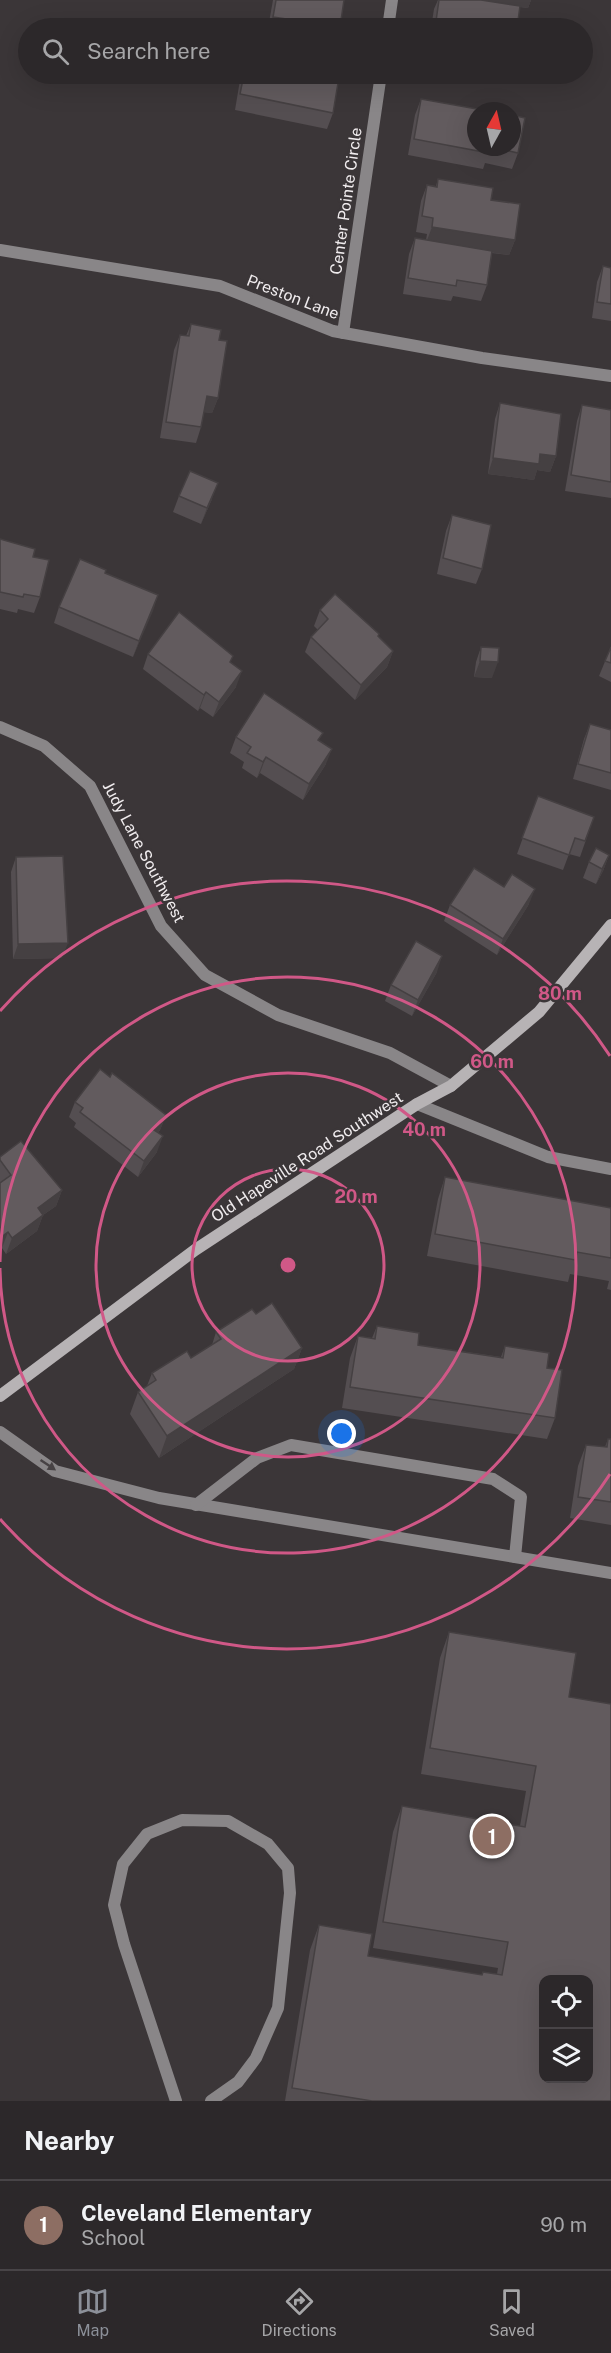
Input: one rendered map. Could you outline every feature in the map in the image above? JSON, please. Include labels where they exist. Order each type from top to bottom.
[{"type":"street","points":[[389,18],[392,0]]},
{"type":"street","name":"Center Pointe Circle","points":[[343,333],[380,84]]},
{"type":"street","name":"Preston Lane","points":[[0,250],[220,286],[343,333],[482,358],[611,376]]},
{"type":"street","name":"Judy Lane Southwest","points":[[0,727],[44,746],[90,786],[161,926],[205,975],[278,1015],[390,1053],[451,1086]]},
{"type":"street","name":"Old Hapeville Road Southwest","points":[[0,1396],[195,1250],[417,1104],[451,1086],[539,1012],[611,925]]},
{"type":"street","points":[[417,1104],[548,1157],[611,1168]]},
{"type":"street","points":[[0,1432],[55,1471],[159,1498],[611,1573]]},
{"type":"street","points":[[196,1505],[257,1458],[291,1445],[302,1446],[493,1479],[521,1497],[515,1557]]},
{"type":"street","points":[[176,2101],[124,1944],[114,1905],[123,1864],[147,1834],[182,1820],[228,1821],[268,1844],[288,1868],[290,1893],[278,2008],[256,2058],[238,2082],[211,2101]]},
{"type":"building","points":[[276,0],[344,0],[341,18],[273,17]]},
{"type":"building","points":[[439,0],[481,0],[520,6],[518,18],[436,18]]},
{"type":"building","points":[[242,84],[338,84],[333,113],[240,94]]},
{"type":"building","points":[[421,99],[467,107],[467,149],[414,139]]},
{"type":"building","points":[[521,117],[525,118],[521,138]]},
{"type":"building","points":[[438,179],[493,188],[491,200],[520,204],[515,240],[432,227],[433,218],[422,216],[427,185],[437,187]]},
{"type":"building","points":[[415,238],[492,251],[487,285],[457,280],[456,286],[408,278]]},
{"type":"building","points":[[603,266],[611,268],[611,304],[597,302]]},
{"type":"building","points":[[191,324],[221,330],[219,340],[227,341],[218,398],[207,396],[201,427],[166,422],[180,335],[189,336]]},
{"type":"building","points":[[500,403],[561,414],[556,456],[540,454],[539,464],[493,458]]},
{"type":"building","points":[[582,405],[611,410],[611,482],[571,475]]},
{"type":"building","points":[[190,471],[218,483],[207,508],[179,496]]},
{"type":"building","points":[[452,515],[491,525],[482,569],[443,558]]},
{"type":"building","points":[[0,539],[35,549],[33,557],[49,560],[40,597],[24,594],[23,597],[0,592]]},
{"type":"building","points":[[80,559],[106,570],[105,573],[158,595],[139,641],[59,607]]},
{"type":"building","points":[[335,594],[379,634],[378,636],[393,651],[361,685],[311,637],[328,619],[320,610]]},
{"type":"building","points":[[179,612],[233,656],[230,662],[242,671],[219,702],[206,692],[204,695],[148,654]]},
{"type":"building","points":[[481,647],[499,648],[498,662],[480,661]]},
{"type":"building","points":[[611,647],[611,663],[605,661]]},
{"type":"building","points":[[264,693],[323,733],[318,740],[332,749],[309,784],[266,757],[263,762],[247,753],[251,747],[236,737]]},
{"type":"building","points":[[590,724],[611,730],[611,773],[578,764]]},
{"type":"building","points":[[538,796],[594,817],[585,841],[575,838],[569,855],[522,838]]},
{"type":"building","points":[[596,848],[609,855],[602,869],[589,862]]},
{"type":"building","points":[[63,856],[68,943],[18,944],[16,857]]},
{"type":"building","points":[[474,868],[504,887],[512,874],[535,889],[503,939],[450,905]]},
{"type":"building","points":[[416,941],[442,956],[418,1000],[391,985]]},
{"type":"building","points":[[100,1069],[110,1077],[112,1073],[166,1115],[154,1130],[163,1136],[144,1161],[80,1112],[83,1108],[75,1102]]},
{"type":"building","points":[[21,1141],[62,1190],[38,1208],[43,1215],[12,1238],[8,1232],[0,1238],[0,1183],[11,1175],[0,1157]]},
{"type":"building","points":[[445,1177],[611,1208],[611,1258],[577,1252],[575,1260],[435,1234]]},
{"type":"building","points":[[272,1303],[302,1348],[167,1436],[138,1392],[156,1380],[152,1373],[187,1351],[191,1358],[221,1339],[216,1332],[252,1309],[256,1314]]},
{"type":"building","points":[[377,1326],[419,1333],[418,1345],[503,1358],[505,1346],[549,1353],[547,1368],[562,1370],[555,1418],[350,1387],[358,1336],[375,1339]]},
{"type":"building","points":[[608,1439],[611,1439],[611,1502],[578,1497],[586,1445],[607,1447]]},
{"type":"building","points":[[449,1632],[576,1653],[569,1697],[611,1704],[611,2101],[372,2101],[292,2088],[319,1925],[372,1934],[368,1956],[482,1975],[483,1972],[502,1975],[508,1942],[383,1922],[402,1806],[525,1827],[536,1766],[430,1748]]},
{"type":"place","name":"Cleveland Elementary","points":[[492,1836]]}]
